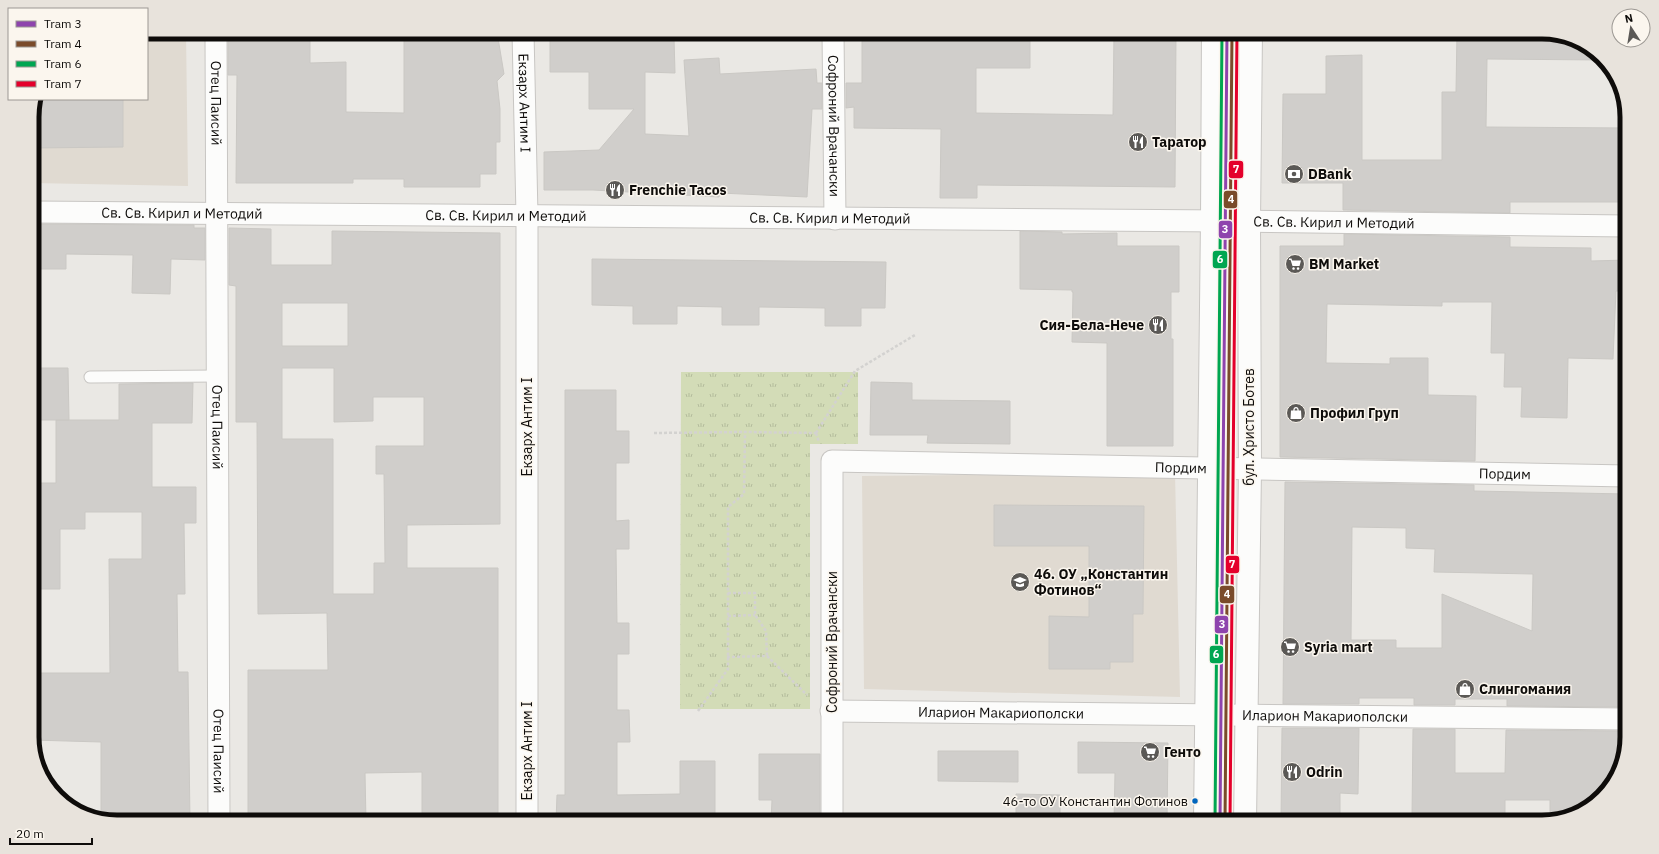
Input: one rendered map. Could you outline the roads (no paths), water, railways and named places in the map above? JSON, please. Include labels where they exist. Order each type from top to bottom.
[{"type":"main road","points":[[1205,815],[1213,39]]},
{"type":"main road","name":"бул. Христо Ботев","points":[[1245,815],[1250,469],[1249,222],[1251,39]]},
{"type":"street","name":"Отец Паисий","points":[[216,39],[218,213],[219,815]]},
{"type":"street","name":"Екзарх Антим I","points":[[523,39],[527,216],[527,815]]},
{"type":"street","name":"Софроний Врачански","points":[[833,39],[835,219]]},
{"type":"street","name":"Св. Св. Кирил и Методий","points":[[39,212],[1212,221],[1620,226]]},
{"type":"street","name":"Софроний Врачански","points":[[832,462],[832,815]]},
{"type":"street","name":"Пордим","points":[[832,462],[1620,476]]},
{"type":"street","name":"Иларион Макариополски","points":[[832,711],[1620,719]]},
{"type":"lane","points":[[90,377],[218,376]]},
{"type":"tram line","name":"6","points":[[1215,815],[1222,39]]},
{"type":"tram line","name":"3","points":[[1220,815],[1227,39]]},
{"type":"tram line","name":"4","points":[[1225,815],[1232,39]]},
{"type":"tram line","name":"7","points":[[1230,815],[1237,39]]},
{"type":"place","name":"Таратор","points":[[1138,142]]},
{"type":"place","name":"DBank","points":[[1294,174]]},
{"type":"place","name":"Frenchie Tacos","points":[[615,190]]},
{"type":"place","name":"BM Market","points":[[1295,264]]},
{"type":"place","name":"Сия-Бела-Нече","points":[[1158,325]]},
{"type":"place","name":"Профил Груп","points":[[1296,413]]},
{"type":"place","name":"46. ОУ „Константин Фотинов“","points":[[1020,582]]},
{"type":"place","name":"Syria mart","points":[[1290,647]]},
{"type":"place","name":"Слингомания","points":[[1465,689]]},
{"type":"place","name":"Генто","points":[[1150,752]]},
{"type":"place","name":"Odrin","points":[[1292,772]]},
{"type":"place","name":"46-то ОУ Константин Фотинов","points":[[1195,801]]}]
